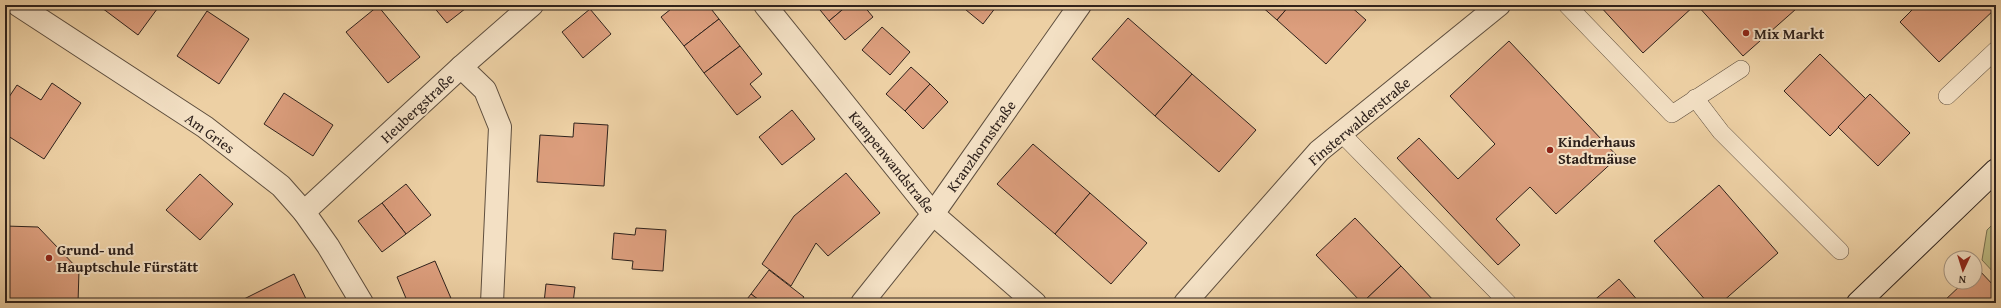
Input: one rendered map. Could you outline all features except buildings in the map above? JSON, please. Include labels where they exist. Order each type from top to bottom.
[{"type":"street","name":"Am Gries","points":[[18,5],[205,127],[280,186],[304,212],[328,246],[362,303]]},
{"type":"street","name":"Heubergstraße","points":[[304,212],[461,67],[532,5]]},
{"type":"street","name":"Kampenwandstraße","points":[[765,5],[933,214],[1035,303]]},
{"type":"street","name":"Kranzhornstraße","points":[[862,303],[933,214],[1080,5]]},
{"type":"street","name":"Finsterwalderstraße","points":[[1185,303],[1319,151],[1499,5]]},
{"type":"street","points":[[461,67],[485,90],[500,127],[492,303]]},
{"type":"street","points":[[1858,303],[1996,170]]},
{"type":"lane","points":[[1567,5],[1672,114],[1741,69]]},
{"type":"lane","points":[[1947,96],[1996,50]]},
{"type":"lane","points":[[1695,98],[1721,132],[1840,251]]},
{"type":"lane","points":[[1341,133],[1508,303]]},
{"type":"shaded area","points":[[1996,221],[1996,275],[1983,261],[1987,230]]},
{"type":"place","name":"Mix Markt","points":[[1746,33]]},
{"type":"place","name":"Kinderhaus Stadtmäuse","points":[[1550,150]]},
{"type":"place","name":"Grund- und Hauptschule Fürstätt","points":[[49,258]]}]
